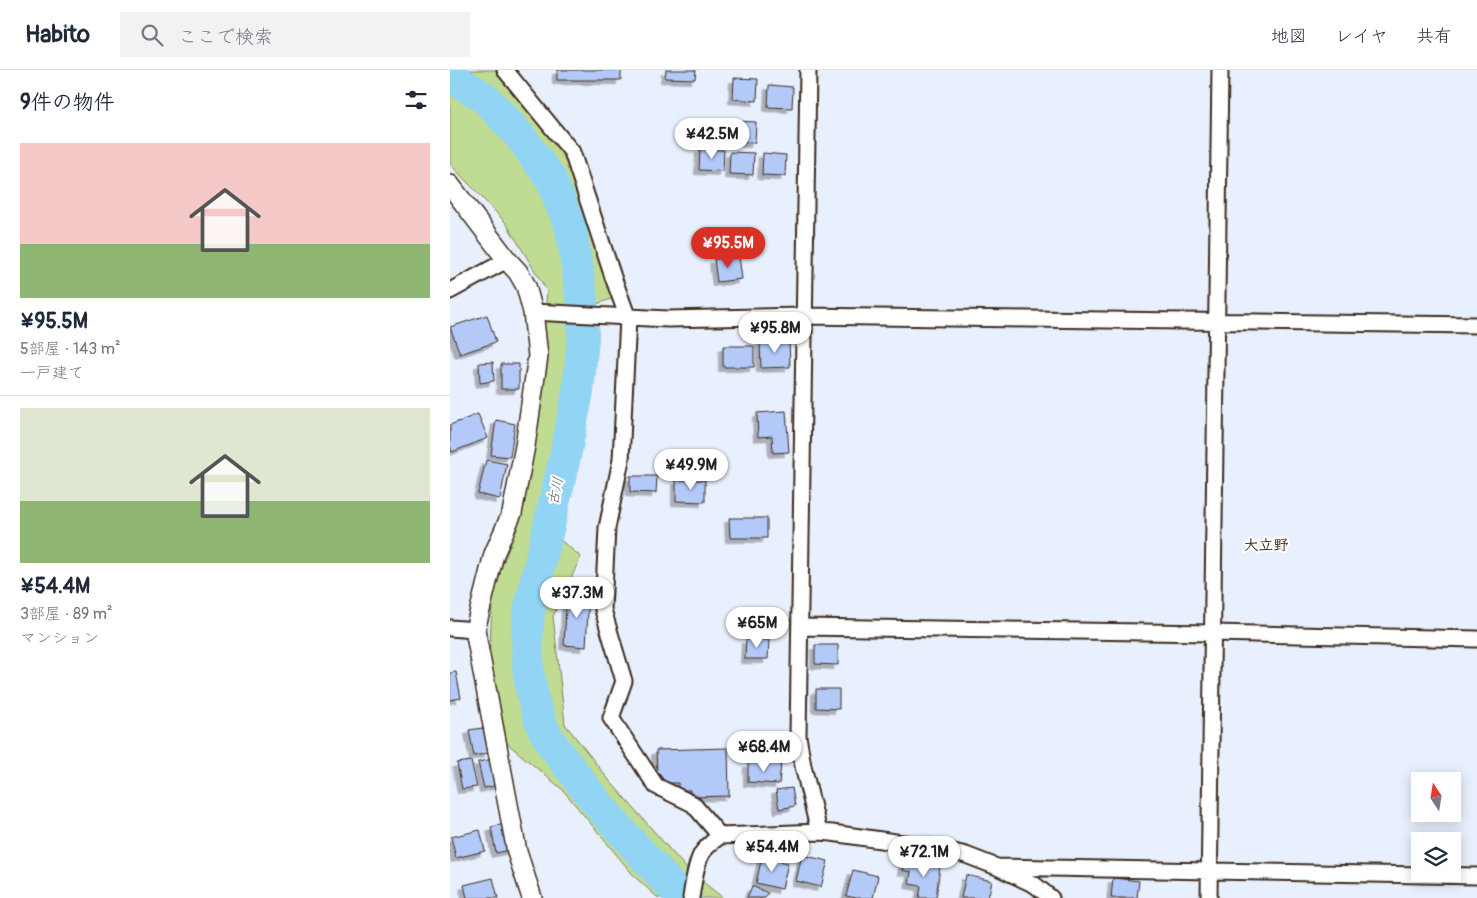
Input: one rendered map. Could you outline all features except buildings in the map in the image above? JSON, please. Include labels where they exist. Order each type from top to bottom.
[{"type":"street","points":[[505,70],[572,152],[628,318],[622,460],[607,528],[603,610],[624,681],[611,718],[656,786],[693,804],[720,836]]},
{"type":"street","points":[[808,70],[798,736],[803,766],[819,832]]},
{"type":"street","points":[[1209,898],[1220,70]]},
{"type":"street","points":[[450,184],[518,272],[538,312],[538,356],[525,446],[512,513],[494,554],[476,630],[517,852],[532,898]]},
{"type":"street","points":[[450,291],[507,260]]},
{"type":"street","points":[[538,312],[668,319],[803,316],[1477,326]]},
{"type":"street","points":[[800,627],[1477,639]]},
{"type":"street","points":[[450,628],[476,630]]},
{"type":"street","points":[[691,898],[701,855],[710,843],[720,836],[819,832],[937,848],[966,855],[1034,885],[1051,898]]},
{"type":"street","points":[[998,868],[1477,876]]},
{"type":"green space","points":[[450,70],[496,70],[526,95],[565,148],[617,297],[591,306],[590,336],[558,538],[581,557],[553,616],[565,724],[609,780],[687,869],[723,898],[658,898],[635,877],[562,789],[497,735],[488,683],[493,587],[517,529],[541,362],[547,291],[506,223],[450,164]]},
{"type":"waterway","name":"古川","points":[[450,76],[485,98],[519,135],[551,179],[571,229],[582,300],[583,338],[578,391],[564,461],[529,610],[527,639],[528,669],[537,712],[549,739],[587,791],[623,834],[673,888],[686,898]]},
{"type":"district","name":"大立野","points":[[1266,545]]}]
